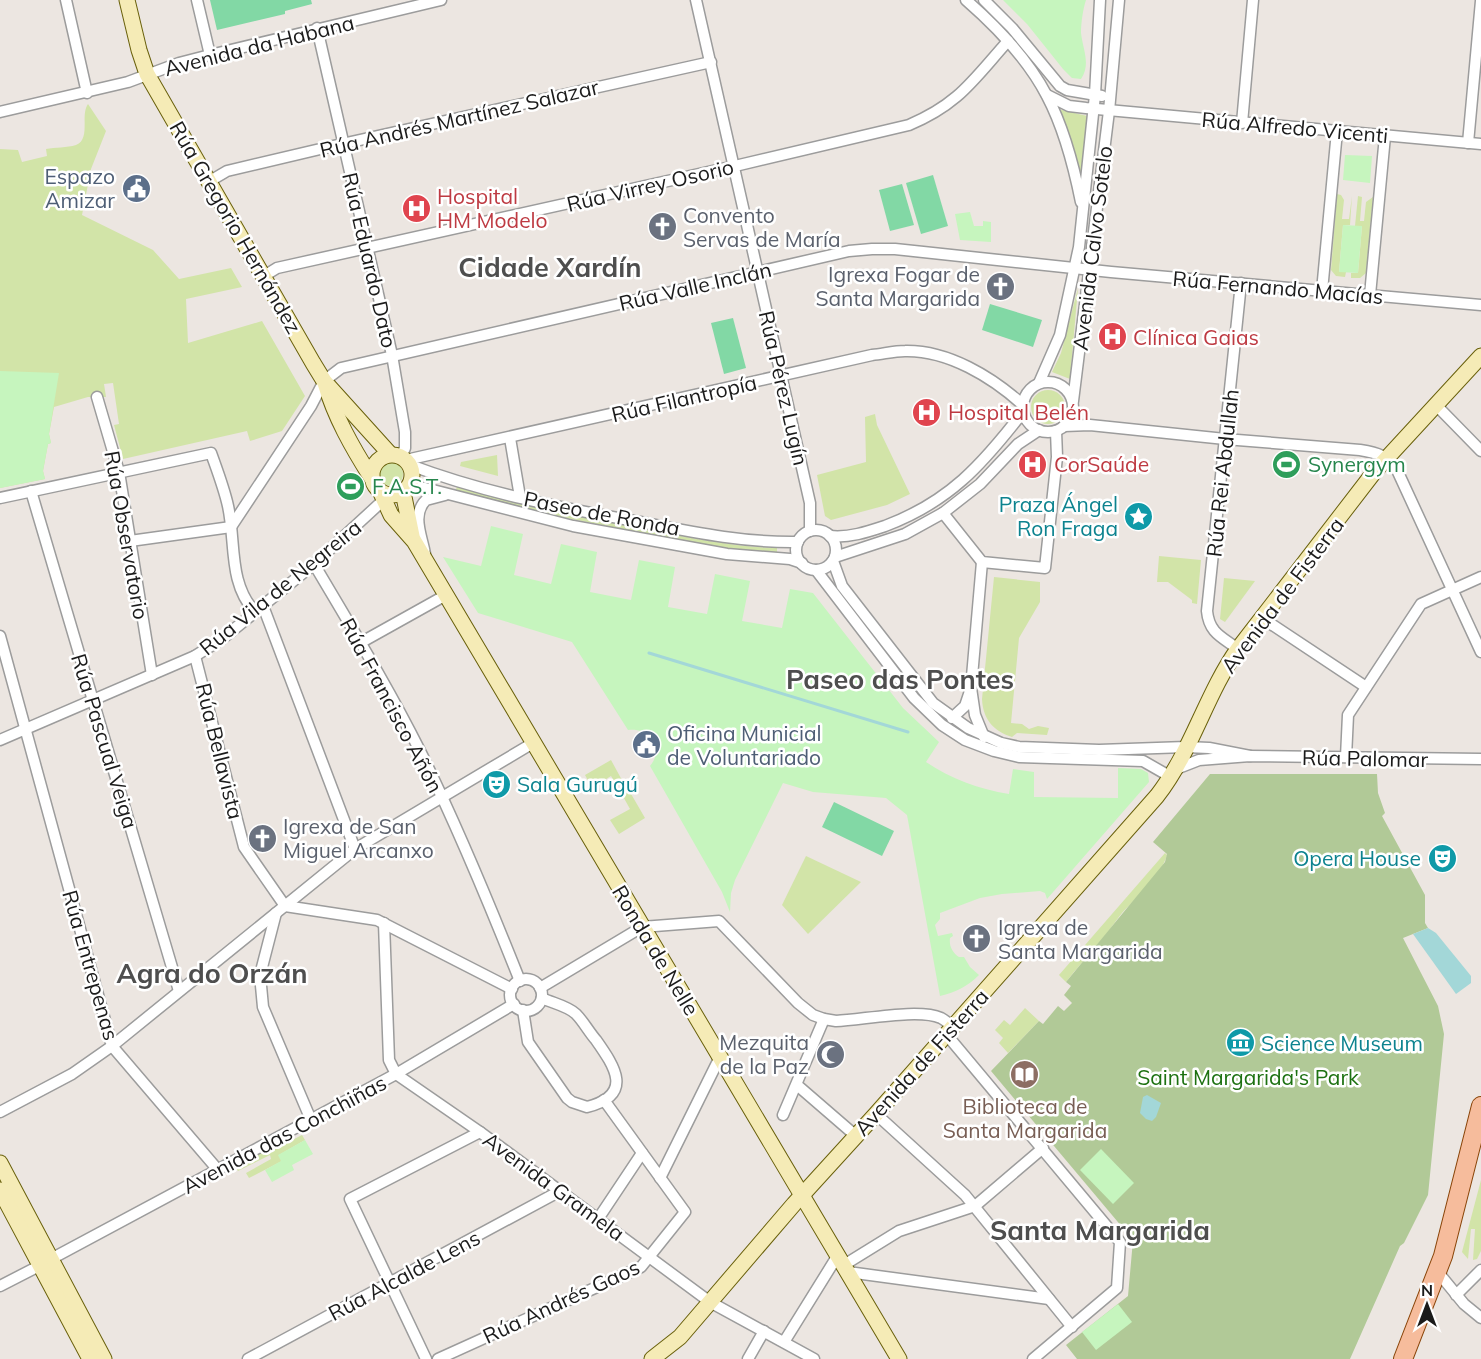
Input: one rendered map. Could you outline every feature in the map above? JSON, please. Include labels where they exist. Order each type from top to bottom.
[{"type":"main road","points":[[1403,1359],[1437,1271],[1455,1214],[1481,1106]]},
{"type":"street","points":[[66,0],[87,93]]},
{"type":"street","points":[[128,0],[147,74]]},
{"type":"street","points":[[197,0],[210,55]]},
{"type":"street","name":"Avenida da Habana","points":[[0,112],[128,82],[210,55],[441,0]]},
{"type":"street","name":"Rúa Pérez Lugín","points":[[696,0],[810,503],[810,531]]},
{"type":"street","points":[[966,0],[1008,40]]},
{"type":"street","points":[[984,0],[1012,28],[1060,86],[1067,90],[1111,97]]},
{"type":"street","name":"Avenida Calvo Sotelo","points":[[1039,383],[1060,335],[1075,268],[1094,109],[1100,0]]},
{"type":"street","name":"Avenida Calvo Sotelo","points":[[1072,401],[1111,97],[1119,0]]},
{"type":"street","points":[[1242,123],[1253,0]]},
{"type":"street","points":[[1468,143],[1481,1]]},
{"type":"street","name":"Rúa Eduardo Dato","points":[[317,28],[392,355],[405,432],[402,459]]},
{"type":"street","name":"Avenida Calvo Sotelo","points":[[1008,40],[1047,95],[1065,140],[1083,214]]},
{"type":"street","name":"Rúa Virrey Osorio","points":[[264,276],[277,268],[909,125],[931,116],[963,93],[1008,40]]},
{"type":"street","name":"Rúa Andrés Martínez Salazar","points":[[210,181],[227,171],[711,62]]},
{"type":"street","name":"Rúa Gregorio Hernández","points":[[147,74],[324,381],[332,406],[349,441],[371,477]]},
{"type":"street","points":[[1047,95],[1069,106],[1109,111]]},
{"type":"street","name":"Rúa Alfredo Vicenti","points":[[1109,111],[1481,144]]},
{"type":"street","points":[[1322,291],[1337,131]]},
{"type":"street","points":[[1370,295],[1385,136]]},
{"type":"street","name":"Rúa Valle Inclán","points":[[324,381],[341,368],[392,355],[827,256],[872,249],[896,249],[1075,268]]},
{"type":"street","name":"Rúa Fernando Macías","points":[[1075,268],[1481,305]]},
{"type":"street","name":"Rúa Rei Abdullah","points":[[1238,648],[1214,632],[1208,622],[1208,611],[1241,283]]},
{"type":"street","name":"Rúa Filantropía","points":[[402,459],[510,438],[872,355],[905,351],[929,353],[971,368],[1011,394],[1023,409]]},
{"type":"street","name":"Avenida de Fisterra","points":[[652,1359],[680,1337],[802,1194],[876,1114],[1157,796],[1180,747],[1238,648],[1387,458],[1481,356]]},
{"type":"street","points":[[130,541],[231,526],[311,406],[324,381]]},
{"type":"street","name":"Rúa Gregorio Hernández","points":[[324,381],[402,459]]},
{"type":"street","points":[[830,536],[847,536],[871,531],[901,520],[936,502],[960,484],[981,463],[1023,409],[1029,390],[1039,383],[1060,385],[1069,393],[1072,401],[1072,415],[1060,429],[1045,568],[982,562]]},
{"type":"street","name":"Rúa Observatorio","points":[[98,397],[119,472],[152,675]]},
{"type":"street","points":[[1436,405],[1481,451]]},
{"type":"street","points":[[1023,409],[1029,423],[1047,432],[1090,426],[1378,453],[1387,458],[1397,470],[1481,652]]},
{"type":"street","points":[[1039,430],[1018,444],[980,483],[943,513],[904,534],[834,559],[825,568],[816,570],[806,567],[797,553],[798,542],[805,533],[821,530],[830,536],[836,546],[834,559],[836,574],[849,595],[924,693],[952,718],[984,737],[1019,747],[1036,748],[1099,750],[1180,747]]},
{"type":"street","points":[[510,438],[520,497]]},
{"type":"street","points":[[0,498],[211,453],[228,506],[237,578],[247,603],[259,609],[355,849]]},
{"type":"street","points":[[378,459],[402,459],[412,477],[393,493],[373,483],[371,477],[378,459]]},
{"type":"street","name":"Paseo de Ronda","points":[[402,459],[454,480],[602,515],[747,540],[798,542]]},
{"type":"street","name":"Paseo de Ronda","points":[[393,493],[425,489],[573,526],[728,554],[790,559],[802,563]]},
{"type":"street","name":"Rúa Pascual Veiga","points":[[31,491],[179,991]]},
{"type":"street","name":"Rúa Vila de Negreira","points":[[0,740],[195,656],[222,639],[314,564],[393,493]]},
{"type":"street","name":"Ronda de Nelle","points":[[393,493],[391,515],[414,541],[899,1359]]},
{"type":"street","name":"Ronda de Nelle","points":[[393,493],[404,503],[414,541]]},
{"type":"street","points":[[427,563],[419,526],[419,510],[421,505],[430,498],[450,495]]},
{"type":"street","points":[[373,510],[391,515]]},
{"type":"street","points":[[943,513],[982,562],[971,688],[975,715],[984,737]]},
{"type":"street","name":"Rúa Francisco Añón","points":[[314,564],[419,749],[442,797],[516,985]]},
{"type":"street","points":[[816,570],[914,698],[942,725],[965,740],[994,752],[1019,757],[1134,760],[1143,761],[1169,772]]},
{"type":"street","points":[[1346,757],[1348,715],[1421,604],[1481,577]]},
{"type":"street","points":[[360,643],[446,595]]},
{"type":"street","points":[[1262,618],[1366,687]]},
{"type":"street","name":"Rúa Entrepenas","points":[[0,636],[27,728],[112,1046],[218,1170]]},
{"type":"street","name":"Rúa Bellavista","points":[[195,656],[244,847],[281,909]]},
{"type":"street","points":[[952,718],[965,706],[971,688]]},
{"type":"street","points":[[0,1112],[72,1074],[112,1046],[355,849],[533,743]]},
{"type":"street","points":[[1169,772],[1155,758],[1156,754],[1161,750],[1180,747]]},
{"type":"street","name":"Rúa Palomar","points":[[1180,747],[1209,748],[1250,756]]},
{"type":"street","name":"Rúa Palomar","points":[[1169,772],[1199,760],[1250,756],[1481,759]]},
{"type":"street","points":[[281,909],[377,920],[516,985]]},
{"type":"street","points":[[281,909],[260,975],[263,1007],[311,1120]]},
{"type":"street","points":[[541,993],[642,927],[719,921],[798,1003],[813,1015],[824,1019],[856,1020],[914,1014],[941,1018],[1042,1148],[1120,1242],[1117,1287],[1033,1359]]},
{"type":"street","points":[[384,923],[389,1060],[396,1074]]},
{"type":"street","points":[[529,980],[541,993],[575,1012],[611,1061],[617,1084],[613,1092],[604,1100],[587,1107],[572,1102],[528,1042],[518,1007],[511,996],[516,985],[529,980]]},
{"type":"street","points":[[518,1007],[533,1009],[540,1003],[541,993]]},
{"type":"street","name":"Avenida das Conchiñas","points":[[0,1286],[518,1007]]},
{"type":"street","points":[[783,1115],[824,1019]]},
{"type":"street","points":[[604,1100],[660,1178],[720,1057]]},
{"type":"street","name":"Avenida Gramela","points":[[396,1074],[480,1132],[710,1302],[814,1359]]},
{"type":"street","points":[[797,1085],[856,1136]]},
{"type":"street","points":[[876,1114],[975,1206],[1072,1326]]},
{"type":"street","points":[[426,1359],[350,1199],[480,1132]]},
{"type":"street","points":[[784,1342],[843,1264],[899,1231],[975,1206],[1042,1148]]},
{"type":"street","points":[[598,1219],[642,1153]]},
{"type":"street","points":[[0,1163],[90,1359]]},
{"type":"street","name":"Rúa Andrés Gaos","points":[[438,1359],[640,1267],[685,1212],[660,1178]]},
{"type":"street","points":[[0,1190],[104,1359]]},
{"type":"street","name":"Rúa Alcalde Lens","points":[[248,1359],[560,1191]]},
{"type":"street","points":[[843,1264],[1049,1299]]},
{"type":"street","points":[[1456,1295],[1481,1270]]},
{"type":"street","points":[[1437,1271],[1456,1295],[1481,1318]]},
{"type":"street","points":[[748,1359],[764,1331]]},
{"type":"green space","points":[[210,0],[311,0],[312,4],[285,11],[285,14],[217,30]]},
{"type":"green space","points":[[1003,0],[1086,0],[1081,33],[1086,68],[1081,79],[1072,78],[1063,69],[1027,24]]},
{"type":"green space","points":[[88,104],[106,131],[91,169],[82,215],[153,250],[179,279],[231,268],[242,287],[186,299],[188,343],[262,321],[305,396],[282,431],[250,441],[247,431],[123,459],[114,425],[119,424],[113,383],[104,384],[106,397],[88,397],[54,407],[49,434],[51,443],[48,444],[43,471],[45,479],[0,488],[0,149],[18,150],[22,162],[47,156],[46,149],[76,145],[83,138]]},
{"type":"green space","points":[[1058,109],[1087,116],[1081,175]]},
{"type":"green space","points":[[1345,155],[1372,156],[1370,183],[1343,180]]},
{"type":"green space","points":[[933,175],[948,226],[921,234],[906,183]]},
{"type":"green space","points":[[902,184],[914,225],[890,231],[879,190]]},
{"type":"green space","points":[[1337,194],[1341,195],[1344,200],[1342,219],[1349,219],[1352,196],[1350,225],[1343,225],[1339,272],[1346,272],[1345,277],[1336,276],[1331,270]]},
{"type":"green space","points":[[1358,196],[1362,197],[1360,221],[1364,221],[1366,202],[1373,197],[1366,273],[1360,278],[1351,278],[1351,273],[1358,273],[1362,226],[1355,226]]},
{"type":"green space","points":[[970,212],[974,226],[983,226],[983,221],[991,222],[991,242],[960,240],[955,214]]},
{"type":"green space","points":[[1343,225],[1362,226],[1358,273],[1339,272]]},
{"type":"green space","points":[[1078,288],[1070,379],[1052,372],[1061,353]]},
{"type":"green space","points":[[990,304],[1042,320],[1033,347],[982,330]]},
{"type":"green space","points":[[733,318],[746,368],[724,374],[711,323]]},
{"type":"green space","points":[[0,371],[59,373],[49,434],[51,443],[48,444],[43,471],[45,479],[0,488]]},
{"type":"green space","points":[[1048,390],[1060,395],[1065,407],[1060,419],[1048,424],[1036,419],[1031,407],[1036,395]]},
{"type":"green space","points":[[875,414],[877,425],[910,494],[887,505],[831,520],[825,516],[817,475],[866,462],[865,417]]},
{"type":"green space","points":[[497,455],[498,476],[460,466],[461,462]]},
{"type":"green space","points":[[391,462],[396,463],[402,469],[402,479],[396,485],[391,486],[386,485],[380,479],[379,474],[380,469],[386,463]]},
{"type":"green space","points":[[457,486],[612,523],[720,543],[777,548],[777,552],[731,549],[547,514],[456,490]]},
{"type":"green space","points":[[491,526],[523,534],[514,575],[551,584],[561,544],[597,552],[590,592],[631,600],[639,560],[675,567],[668,607],[707,614],[715,574],[750,581],[742,621],[782,628],[790,589],[813,593],[903,708],[939,742],[926,762],[966,782],[1009,794],[1013,769],[1034,772],[1034,797],[1118,798],[1118,768],[1141,769],[1148,773],[1149,782],[1047,899],[1045,893],[1040,891],[1002,894],[980,898],[940,913],[940,919],[935,925],[938,936],[952,933],[950,941],[953,951],[959,957],[964,957],[979,975],[961,988],[940,996],[907,815],[886,798],[813,792],[783,783],[735,880],[731,893],[730,912],[722,892],[650,766],[656,752],[649,735],[636,730],[628,730],[572,642],[478,613],[443,557],[481,566]]},
{"type":"green space","points":[[1159,556],[1201,560],[1197,604],[1192,603],[1192,600],[1168,582],[1157,582]]},
{"type":"green space","points":[[994,577],[1040,582],[1040,602],[1019,638],[1011,723],[1022,724],[1029,729],[1038,726],[1049,728],[1047,735],[1017,733],[1012,737],[994,728],[984,713],[982,699]]},
{"type":"green space","points":[[1224,578],[1255,581],[1225,622],[1220,619]]},
{"type":"green space","points":[[611,760],[623,782],[617,786],[611,776],[592,788],[585,775]]},
{"type":"green space","name":"Saint Margarida's Park","points":[[1210,774],[1377,774],[1378,793],[1385,813],[1382,816],[1425,895],[1425,923],[1428,928],[1403,938],[1438,1006],[1444,1034],[1428,1195],[1404,1243],[1400,1246],[1350,1359],[1077,1359],[1066,1345],[1128,1296],[1133,1240],[991,1071],[1039,1021],[1043,1024],[1058,1006],[1064,1011],[1072,1003],[1064,995],[1071,986],[1066,982],[1165,862],[1167,854],[1153,842]]},
{"type":"green space","points":[[627,787],[645,818],[619,834],[610,820],[630,809],[620,791]]},
{"type":"green space","points":[[834,802],[894,831],[882,856],[822,827]]},
{"type":"green space","points":[[1165,853],[1167,855],[1164,862],[1154,878],[1122,913],[1066,982],[1059,975]]},
{"type":"green space","points":[[806,856],[861,882],[808,934],[782,905]]},
{"type":"green space","points":[[1025,1008],[1039,1021],[1008,1053],[999,1043],[1003,1038],[995,1030],[1004,1020],[1010,1025]]},
{"type":"green space","points":[[302,1135],[305,1140],[279,1155],[282,1161],[249,1178],[246,1173],[271,1159],[270,1155],[238,1171],[235,1166],[267,1149],[269,1152]]},
{"type":"green space","points":[[305,1140],[313,1154],[292,1165],[294,1170],[272,1182],[265,1170],[281,1161],[278,1155]]},
{"type":"green space","points":[[1101,1149],[1134,1183],[1113,1204],[1080,1170]]},
{"type":"green space","points":[[1481,1180],[1481,1251],[1477,1259],[1473,1260],[1475,1229],[1471,1229],[1468,1259],[1462,1252]]},
{"type":"green space","points":[[1118,1304],[1132,1322],[1096,1350],[1082,1332]]},
{"type":"water","points":[[1428,928],[1436,933],[1471,976],[1471,983],[1456,994],[1413,934]]},
{"type":"water","points":[[1147,1095],[1161,1103],[1152,1121],[1140,1113],[1143,1097]]},
{"type":"waterway","points":[[649,653],[908,732]]},
{"type":"place","name":"Espazo Amizar","points":[[136,188]]},
{"type":"place","name":"Hospital HM Modelo","points":[[416,208]]},
{"type":"place","name":"Convento Servas de María","points":[[662,227]]},
{"type":"place","name":"Igrexa Fogar de Santa Margarida","points":[[1001,286]]},
{"type":"place","name":"Clínica Gaias","points":[[1112,337]]},
{"type":"place","name":"Hospital Belén","points":[[927,412]]},
{"type":"place","name":"CorSaúde","points":[[1033,464]]},
{"type":"place","name":"Synergym","points":[[1287,464]]},
{"type":"place","name":"F.A.S.T.","points":[[351,486]]},
{"type":"place","name":"Praza Ángel Ron Fraga","points":[[1139,516]]},
{"type":"place","name":"Oficina Municial de Voluntariado","points":[[646,745]]},
{"type":"place","name":"Sala Gurugú","points":[[496,784]]},
{"type":"place","name":"Igrexa de San Miguel Arcanxo","points":[[262,838]]},
{"type":"place","name":"Opera House","points":[[1442,858]]},
{"type":"place","name":"Igrexa de Santa Margarida","points":[[977,939]]},
{"type":"place","name":"Science Museum","points":[[1240,1043]]},
{"type":"place","name":"Mezquita de la Paz","points":[[830,1054]]},
{"type":"place","name":"Biblioteca de Santa Margarida","points":[[1025,1075]]},
{"type":"district","name":"Cidade Xardín","points":[[550,267]]},
{"type":"district","name":"Paseo das Pontes","points":[[900,679]]},
{"type":"district","name":"Agra do Orzán","points":[[212,973]]},
{"type":"district","name":"Santa Margarida","points":[[1100,1230]]}]
